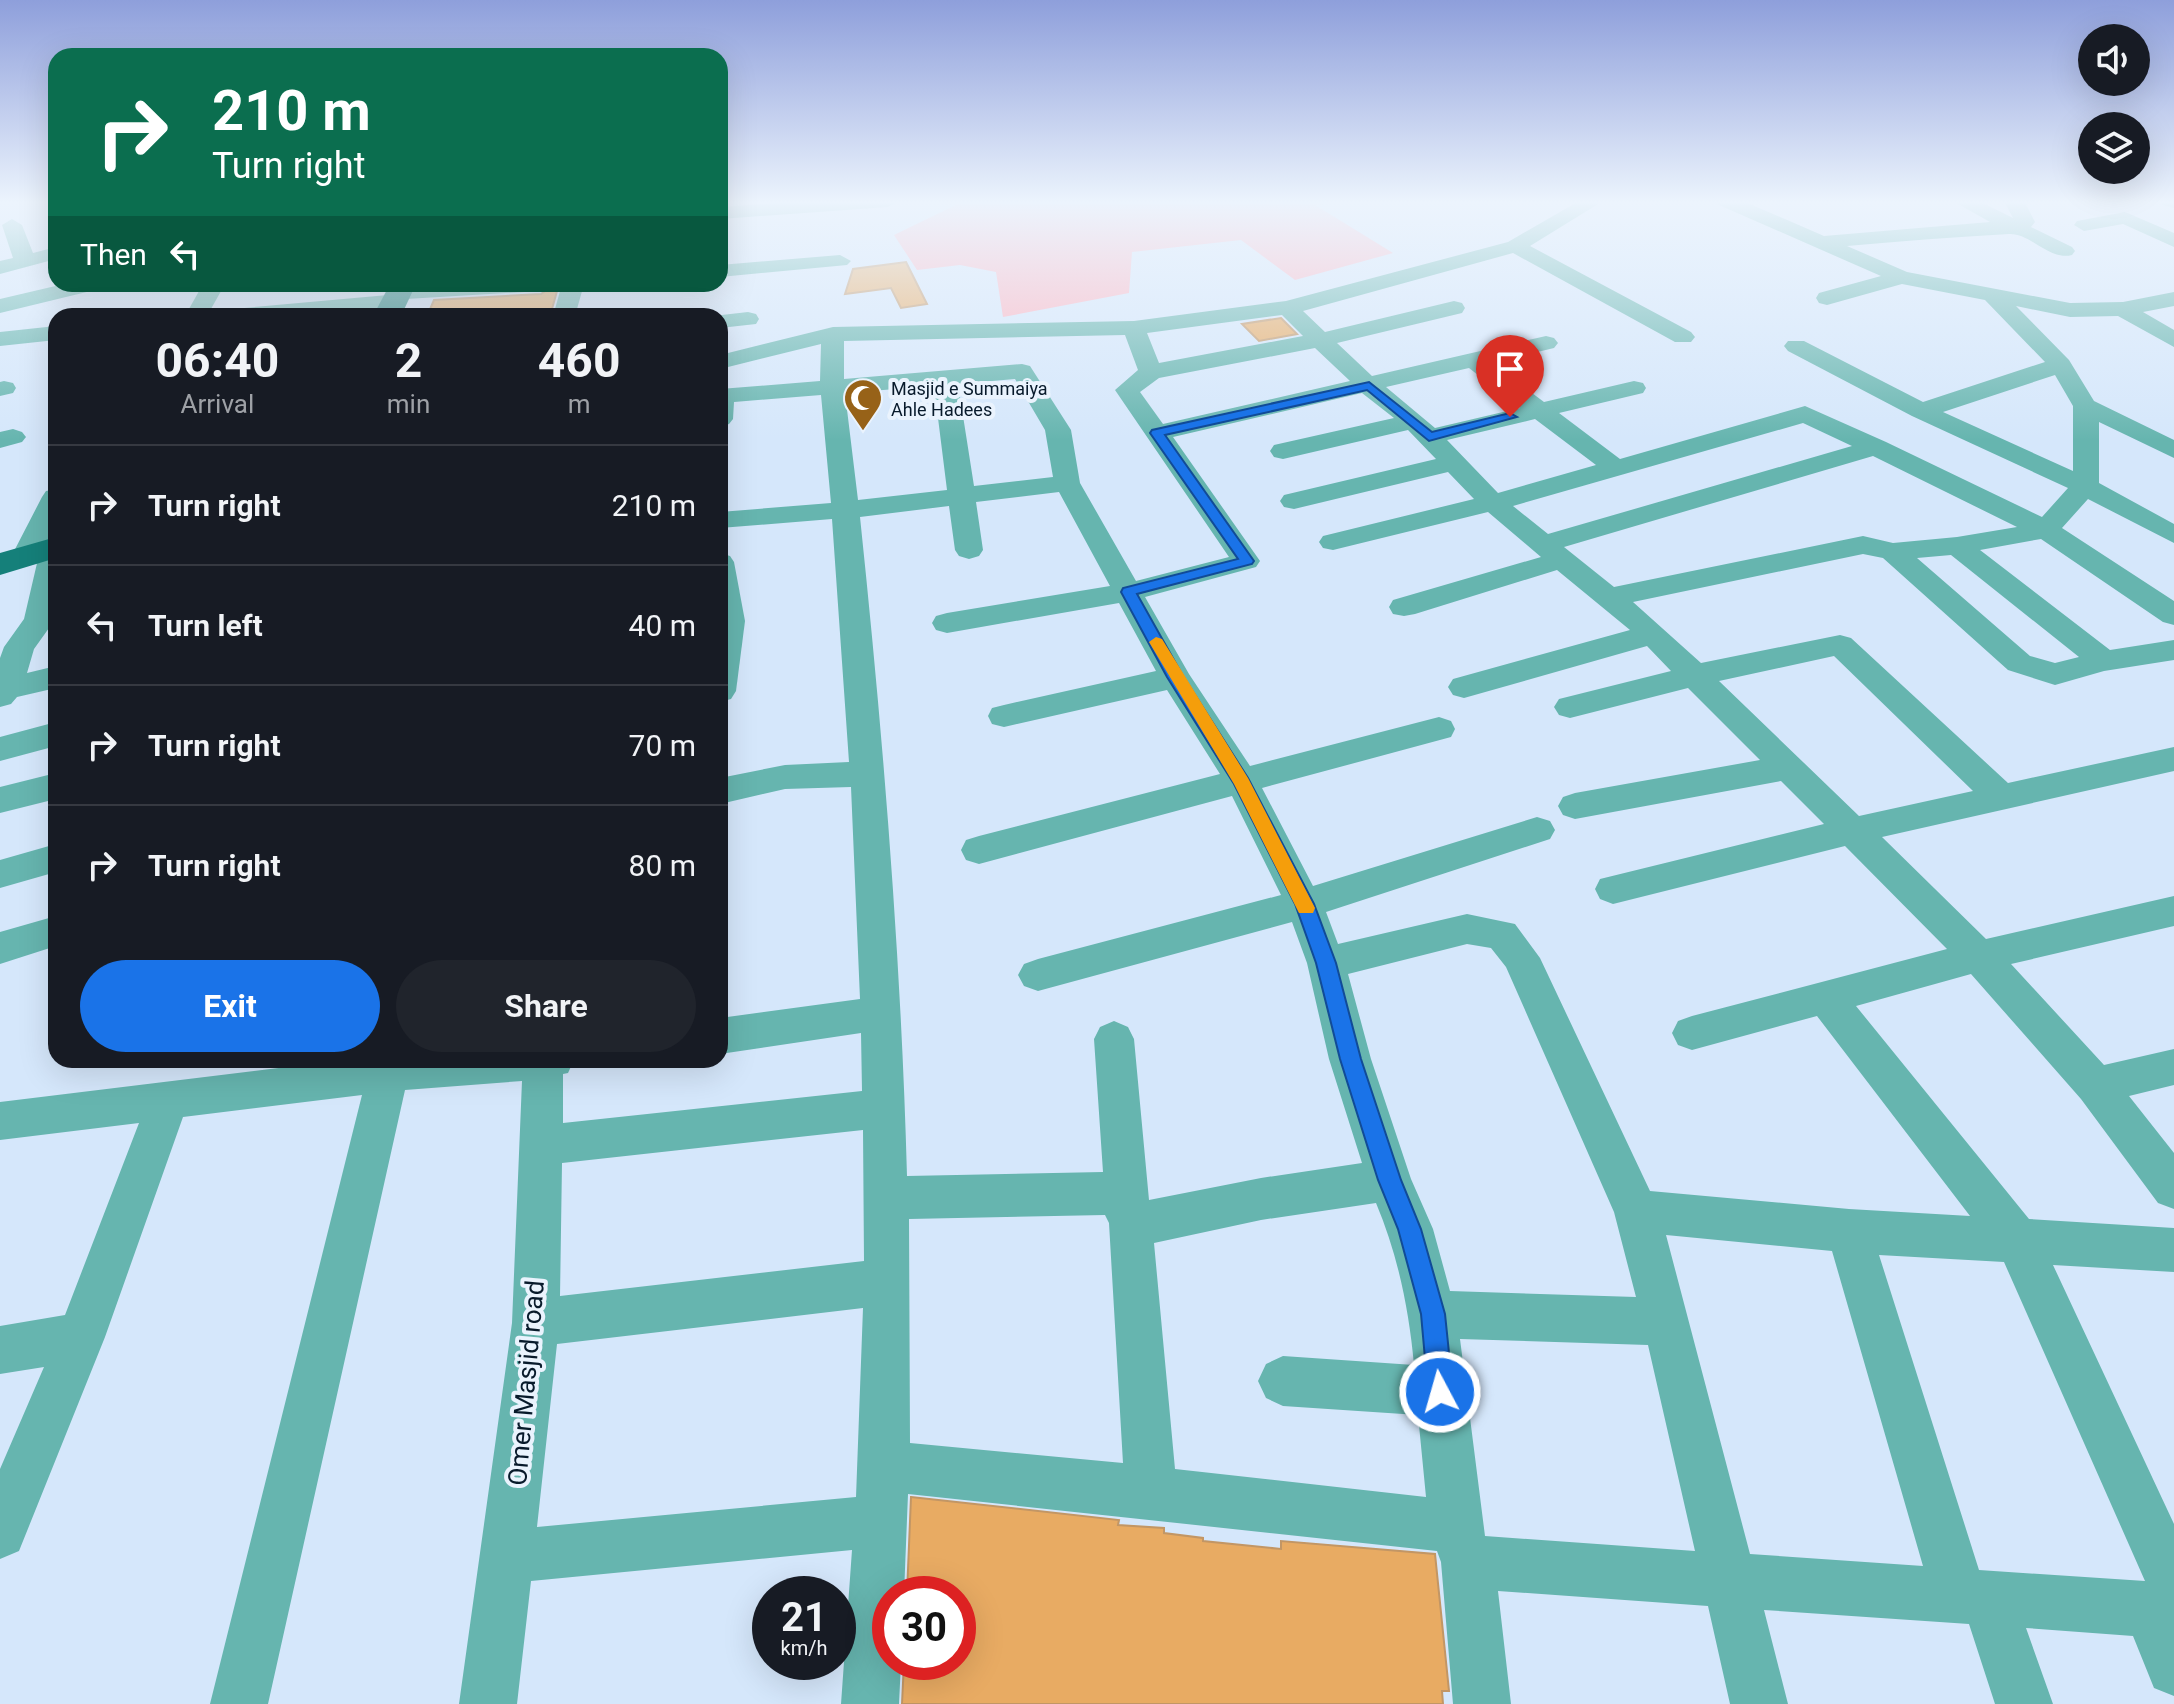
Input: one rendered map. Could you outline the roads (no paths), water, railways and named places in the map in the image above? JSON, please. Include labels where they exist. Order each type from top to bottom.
[{"type":"street","points":[[728,360],[833,334],[1134,328],[1287,308],[1388,281]]},
{"type":"street","points":[[1579,281],[1683,337]]},
{"type":"street","points":[[1827,298],[1889,281]]},
{"type":"street","points":[[1917,281],[2070,310],[2123,309],[2174,299]]},
{"type":"street","points":[[0,306],[58,292]]},
{"type":"street","points":[[310,308],[464,292]]},
{"type":"street","points":[[1607,598],[1863,545],[1893,552],[1957,546],[2046,530],[2085,486],[2088,457],[2085,406],[2061,365],[1995,298]]},
{"type":"street","points":[[1287,308],[1369,386],[1421,429],[1493,503],[1653,634],[1696,675],[1786,768],[1979,956],[2096,1086],[2174,1188]]},
{"type":"street","points":[[947,623],[1128,592],[1246,561],[1127,390],[1151,372],[1319,340],[1454,308]]},
{"type":"street","points":[[2123,309],[2174,340]]},
{"type":"street","points":[[728,320],[748,319]]},
{"type":"street","points":[[1134,328],[1151,372]]},
{"type":"street","points":[[0,339],[48,334]]},
{"type":"street","points":[[833,334],[832,387],[869,774],[885,1108],[887,1282],[884,1466],[870,1704]]},
{"type":"street","points":[[1157,433],[1546,343]]},
{"type":"street","points":[[1796,346],[1921,411],[2085,486],[2174,535]]},
{"type":"street","points":[[1473,360],[1617,469]]},
{"type":"street","points":[[1921,411],[2061,365]]},
{"type":"street","points":[[728,396],[1022,371],[1058,430],[1067,483],[1175,677],[1242,782],[1304,904],[1326,963],[1350,1059],[1389,1180],[1410,1229],[1433,1314],[1440,1392],[1482,1704]]},
{"type":"street","points":[[945,377],[969,550]]},
{"type":"street","points":[[1283,451],[1537,410],[1634,388]]},
{"type":"street","points":[[2085,406],[2174,450]]},
{"type":"street","points":[[1333,542],[1493,503],[1805,414],[2046,530],[2174,615]]},
{"type":"street","points":[[1404,607],[1552,552],[1877,447]]},
{"type":"street","points":[[1294,501],[1455,462]]},
{"type":"street","points":[[728,519],[846,510],[1067,483]]},
{"type":"street","points":[[3,693],[19,647],[48,619],[34,554],[48,518]]},
{"type":"street","points":[[1957,546],[2104,661]]},
{"type":"street","points":[[1893,552],[2019,663],[2055,674],[2104,661],[2174,650]]},
{"type":"street","points":[[728,610],[728,635]]},
{"type":"street","points":[[1464,687],[1653,634]]},
{"type":"street","points":[[1570,707],[1696,675],[1840,645],[2001,797]]},
{"type":"street","points":[[1004,716],[1175,677]]},
{"type":"street","points":[[3,693],[48,679]]},
{"type":"street","points":[[979,850],[1439,729]]},
{"type":"street","points":[[0,749],[48,736]]},
{"type":"street","points":[[1613,889],[1851,831],[2174,759]]},
{"type":"street","points":[[1575,806],[1786,768]]},
{"type":"street","points":[[728,789],[785,777],[869,774]]},
{"type":"street","points":[[0,800],[48,788]]},
{"type":"street","points":[[1038,975],[1304,904],[1537,830]]},
{"type":"street","points":[[0,874],[48,860]]},
{"type":"street","points":[[1692,1033],[1979,956],[2174,911]]},
{"type":"street","points":[[1326,963],[1467,929],[1502,935],[1521,958],[1636,1211],[1667,1322],[1759,1704]]},
{"type":"street","points":[[0,948],[48,933]]},
{"type":"street","points":[[1825,997],[2018,1241],[2166,1601],[2174,1668]]},
{"type":"street","points":[[728,1035],[880,1013]]},
{"type":"street","points":[[1114,1039],[1151,1492]]},
{"type":"street","points":[[2096,1086],[2174,1067]]},
{"type":"street","points":[[0,1121],[449,1068]]},
{"type":"street","name":"Omer Masjid road","points":[[488,1704],[536,1323],[546,1068]]},
{"type":"street","points":[[239,1704],[388,1073]]},
{"type":"street","points":[[0,1532],[12,1477],[81,1337],[129,1214],[168,1101]]},
{"type":"street","points":[[541,1145],[885,1108]]},
{"type":"street","points":[[885,1198],[1127,1209],[1261,1199],[1389,1180]]},
{"type":"street","points":[[1636,1211],[1849,1231],[2018,1241],[2171,1255]]},
{"type":"street","points":[[1849,1231],[1974,1598],[2024,1704]]},
{"type":"street","points":[[536,1323],[887,1282]]},
{"type":"street","points":[[1433,1314],[1667,1322]]},
{"type":"street","points":[[0,1350],[81,1337]]},
{"type":"street","points":[[1283,1381],[1440,1392]]},
{"type":"street","points":[[884,1466],[1151,1492],[1461,1544],[1729,1580],[1974,1598],[2166,1601]]},
{"type":"street","points":[[509,1556],[880,1521]]},
{"type":"place","name":"Masjid e Summaiya Ahle Hadees","points":[[863,432]]}]
